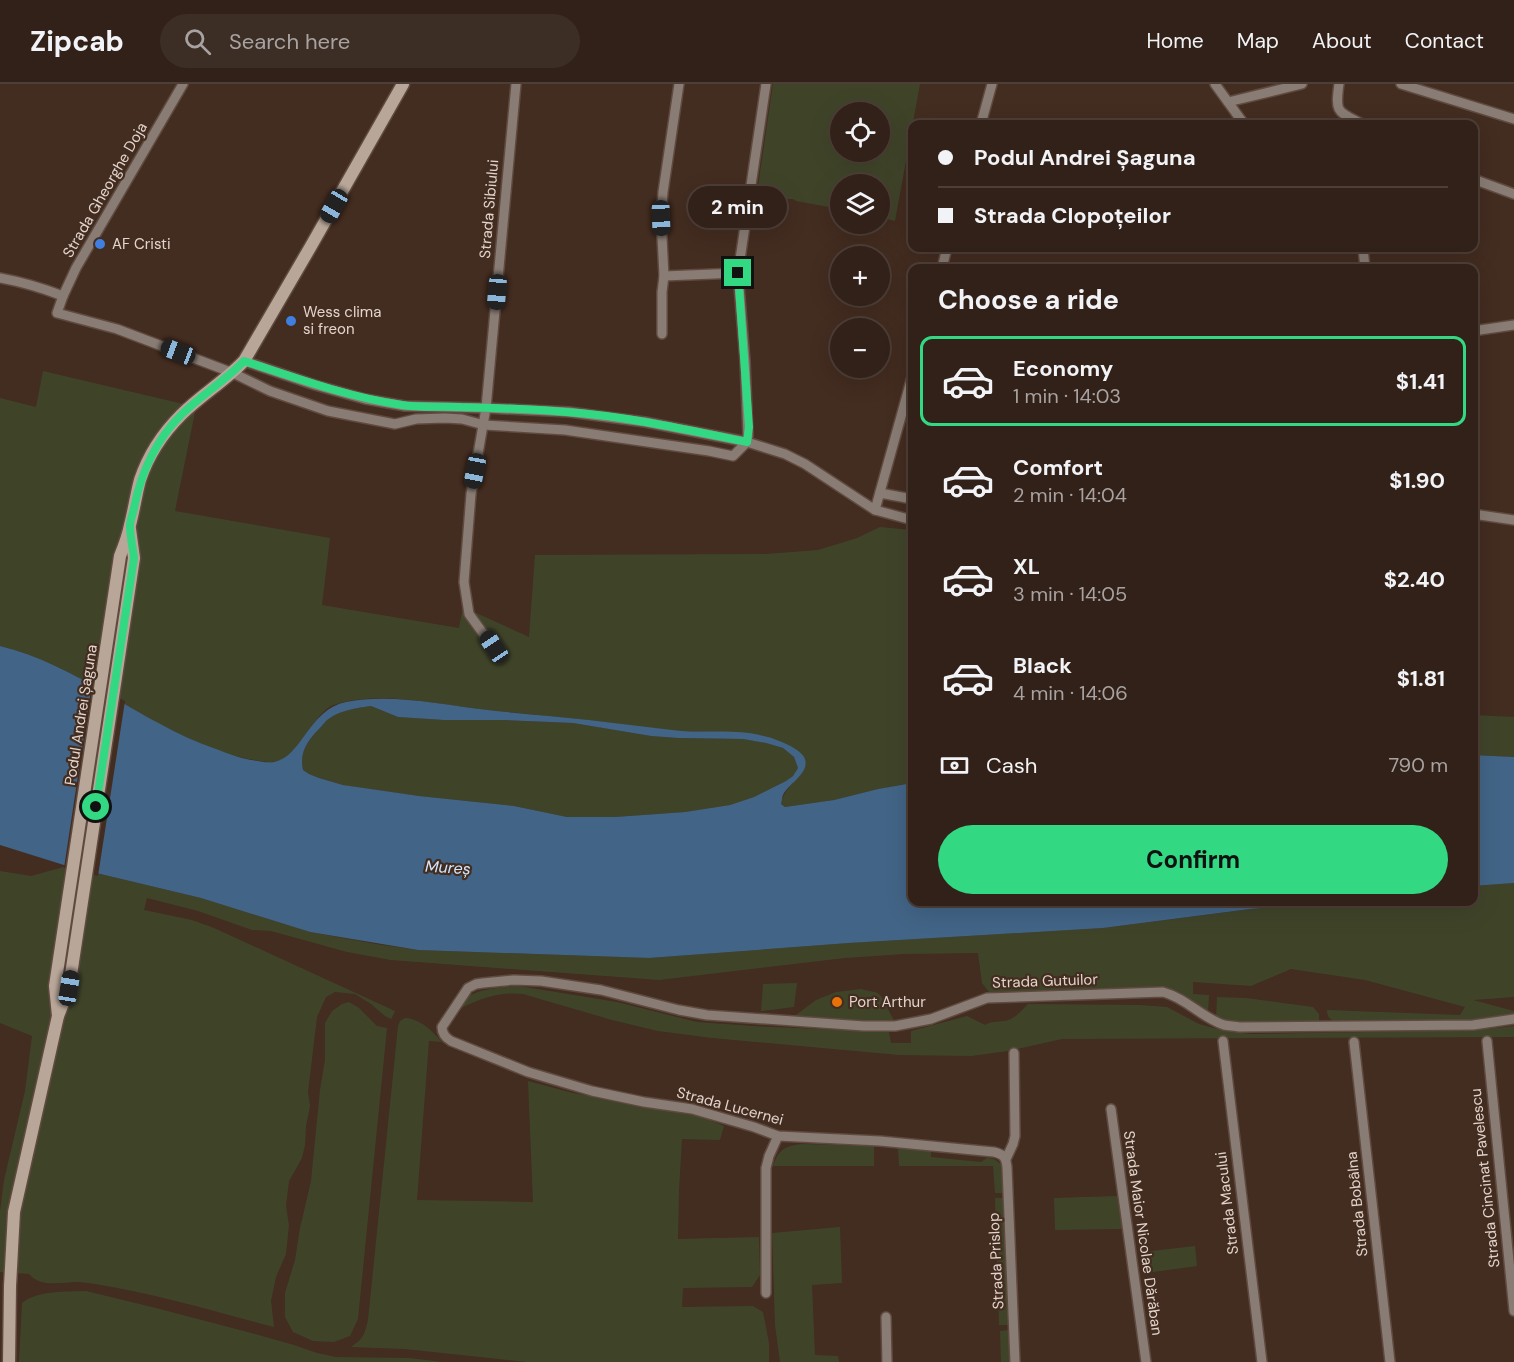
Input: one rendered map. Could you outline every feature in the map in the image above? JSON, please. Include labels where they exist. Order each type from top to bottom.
[{"type":"street","name":"Strada Gheorghe Doja","points":[[183,84],[76,268],[57,313],[117,329],[233,373]]},
{"type":"street","name":"Podul Andrei Șaguna","points":[[58,1016],[55,986],[120,556],[141,479],[164,435],[182,414],[233,373],[244,361],[404,84]]},
{"type":"street","name":"Strada Sibiului","points":[[494,647],[469,615],[464,582],[471,495],[486,408],[516,84]]},
{"type":"street","points":[[662,334],[664,276],[661,218],[679,84]]},
{"type":"street","points":[[233,373],[270,391],[328,411],[395,424],[416,419],[462,419],[484,425],[565,430],[733,456],[747,442],[749,427],[738,273],[766,84]]},
{"type":"street","points":[[982,120],[992,84]]},
{"type":"street","points":[[1215,84],[1241,120]]},
{"type":"street","points":[[1228,102],[1302,84]]},
{"type":"street","points":[[1339,84],[1337,102],[1339,110],[1354,120]]},
{"type":"street","points":[[1401,84],[1514,119]]},
{"type":"street","points":[[1478,181],[1514,194]]},
{"type":"street","points":[[664,276],[738,273]]},
{"type":"street","points":[[0,278],[46,289],[63,296]]},
{"type":"street","points":[[1478,330],[1513,323]]},
{"type":"street","points":[[244,361],[365,399],[405,406],[569,412],[645,422],[747,442],[785,453],[806,464],[875,510],[908,518]]},
{"type":"street","points":[[875,510],[908,392]]},
{"type":"street","points":[[880,493],[908,498]]},
{"type":"street","points":[[1478,515],[1514,520]]},
{"type":"street","name":"Podul Andrei Șaguna","points":[[9,1362],[14,1212],[58,1016],[69,988],[134,558],[130,526]]},
{"type":"street","name":"Strada Gutuilor","points":[[442,1027],[468,988],[476,984],[514,980],[541,981],[601,990],[707,1015],[864,1026],[895,1026],[931,1019],[987,998],[1163,992],[1174,995],[1214,1020],[1225,1025],[1239,1027],[1473,1025],[1514,1019]]},
{"type":"street","name":"Strada Lucernei","points":[[442,1027],[442,1032],[451,1041],[528,1072],[592,1091],[692,1109],[754,1126],[778,1136],[994,1152],[1006,1159]]},
{"type":"street","name":"Strada Macului","points":[[1223,1041],[1262,1362]]},
{"type":"street","name":"Strada Cincinat Pavelescu","points":[[1486,1041],[1514,1311]]},
{"type":"street","name":"Strada Bobâlna","points":[[1354,1042],[1390,1362]]},
{"type":"street","name":"Strada Prislop","points":[[1014,1053],[1014,1136],[1006,1159],[1015,1362]]},
{"type":"street","name":"Strada Maior Nicolae Dărăban","points":[[1111,1109],[1146,1362]]},
{"type":"street","points":[[766,1293],[766,1168],[778,1136]]},
{"type":"street","points":[[886,1317],[887,1362]]},
{"type":"green space","points":[[773,84],[920,84],[913,120],[908,120],[908,150],[895,221],[890,220],[890,174],[830,174],[830,207],[793,199],[756,200]]},
{"type":"green space","points":[[43,371],[196,407],[175,511],[330,538],[322,605],[459,628],[463,607],[529,637],[535,555],[766,554],[818,550],[857,538],[880,527],[908,530],[908,784],[834,800],[785,807],[781,804],[783,798],[806,763],[767,737],[735,733],[673,731],[395,699],[360,699],[331,706],[316,720],[295,748],[279,761],[269,762],[233,755],[198,743],[68,672],[35,657],[0,646],[0,398],[36,407]]},
{"type":"green space","points":[[371,706],[398,717],[573,723],[651,736],[743,739],[783,748],[794,757],[798,768],[786,781],[754,797],[730,805],[685,812],[615,817],[567,817],[514,806],[375,790],[343,785],[319,778],[303,770],[303,752],[327,720],[344,711]]},
{"type":"green space","points":[[1478,715],[1514,717],[1514,757],[1478,755]]},
{"type":"green space","points":[[67,866],[201,898],[310,932],[418,950],[649,958],[1103,928],[1288,906],[1478,906],[1478,886],[1514,883],[1514,997],[1473,1000],[1514,1011],[1514,1016],[1474,1022],[1337,1022],[1329,1018],[1327,1010],[1460,1015],[1465,1007],[1365,980],[1291,969],[1251,986],[1193,982],[1193,994],[1209,995],[1208,1013],[1179,994],[1161,989],[989,992],[982,983],[978,953],[845,958],[659,980],[391,960],[347,952],[271,931],[252,930],[198,911],[147,898],[144,910],[192,920],[214,928],[395,1011],[391,1019],[355,994],[335,992],[326,997],[317,1017],[308,1092],[310,1106],[305,1145],[302,1158],[289,1181],[286,1206],[289,1225],[286,1254],[276,1277],[271,1301],[274,1327],[140,1292],[82,1282],[45,1283],[29,1274],[0,1272],[0,1211],[4,1180],[25,1091],[32,1036],[0,1023],[0,871],[31,876]]},
{"type":"green space","points":[[797,983],[794,1007],[761,1011],[763,984]]},
{"type":"green space","points":[[519,986],[617,1002],[697,1022],[889,1032],[891,1043],[911,1043],[911,1031],[967,1016],[985,1025],[1008,1020],[1028,1004],[1167,1007],[1199,1024],[1224,1031],[1251,1034],[1475,1030],[1514,1026],[1514,1037],[1062,1039],[1008,1051],[971,1056],[899,1055],[658,1031],[514,993],[488,997],[455,1011],[465,998],[479,992]]},
{"type":"green space","points":[[862,989],[880,995],[894,1020],[853,1021],[792,1018],[816,1000],[836,992]]},
{"type":"green space","points":[[1217,997],[1246,998],[1313,1007],[1319,1014],[1319,1023],[1254,1025],[1216,1019]]},
{"type":"green space","points":[[349,1002],[359,1008],[377,1026],[387,1028],[358,1319],[350,1336],[334,1342],[313,1341],[293,1332],[285,1317],[285,1293],[295,1260],[311,1181],[325,1060],[325,1023],[332,1011]]},
{"type":"green space","points":[[405,1018],[421,1023],[442,1042],[429,1041],[417,1200],[533,1202],[528,1081],[573,1093],[702,1117],[724,1126],[720,1140],[682,1139],[678,1239],[759,1237],[760,1275],[752,1287],[683,1288],[682,1307],[753,1306],[763,1312],[769,1343],[769,1362],[526,1362],[405,1349],[351,1347],[363,1336],[368,1320],[398,1026]]},
{"type":"green space","points":[[801,1144],[874,1146],[874,1166],[773,1166],[777,1156],[783,1150]]},
{"type":"green space","points":[[898,1147],[931,1150],[931,1157],[981,1162],[987,1158],[994,1159],[1001,1164],[1004,1193],[995,1193],[993,1166],[899,1166]]},
{"type":"green space","points":[[1117,1196],[1122,1229],[1055,1230],[1054,1198]]},
{"type":"green space","points":[[995,1198],[1004,1198],[1008,1325],[999,1325]]},
{"type":"green space","points":[[840,1227],[842,1283],[812,1285],[815,1355],[838,1356],[839,1362],[780,1362],[775,1325],[772,1233]]},
{"type":"green space","points":[[1195,1246],[1197,1266],[1146,1273],[1143,1252]]},
{"type":"green space","points":[[86,1291],[336,1357],[409,1358],[443,1362],[19,1362],[22,1303],[44,1294]]},
{"type":"green space","points":[[1009,1330],[1010,1362],[1001,1362],[1000,1331]]},
{"type":"water","name":"Mureș","points":[[0,646],[56,666],[188,738],[238,757],[263,762],[274,762],[292,752],[314,723],[333,706],[346,702],[381,699],[399,699],[672,730],[732,732],[768,737],[798,750],[806,762],[805,768],[783,795],[781,804],[785,807],[834,800],[908,784],[908,906],[1288,906],[1103,928],[649,958],[418,950],[310,932],[201,898],[67,866],[0,845]],"holes":[[[371,706],[398,717],[573,723],[651,736],[743,739],[783,748],[794,757],[798,768],[786,781],[754,797],[730,805],[685,812],[615,817],[567,817],[514,806],[343,785],[319,778],[303,770],[303,752],[308,742],[326,721],[339,713]]]},
{"type":"water","points":[[1478,755],[1514,757],[1514,883],[1478,886]]},
{"type":"pier","points":[[92,683],[125,701],[98,876],[64,868]]},
{"type":"place","name":"AF Cristi","points":[[100,244]]},
{"type":"place","name":"Wess clima si freon","points":[[291,321]]},
{"type":"place","name":"Port Arthur","points":[[837,1002]]},
{"type":"route","points":[[96,807],[134,558],[130,526],[141,479],[148,462],[173,424],[244,361],[365,399],[405,406],[569,412],[645,422],[747,442],[749,427],[738,273]]}]
